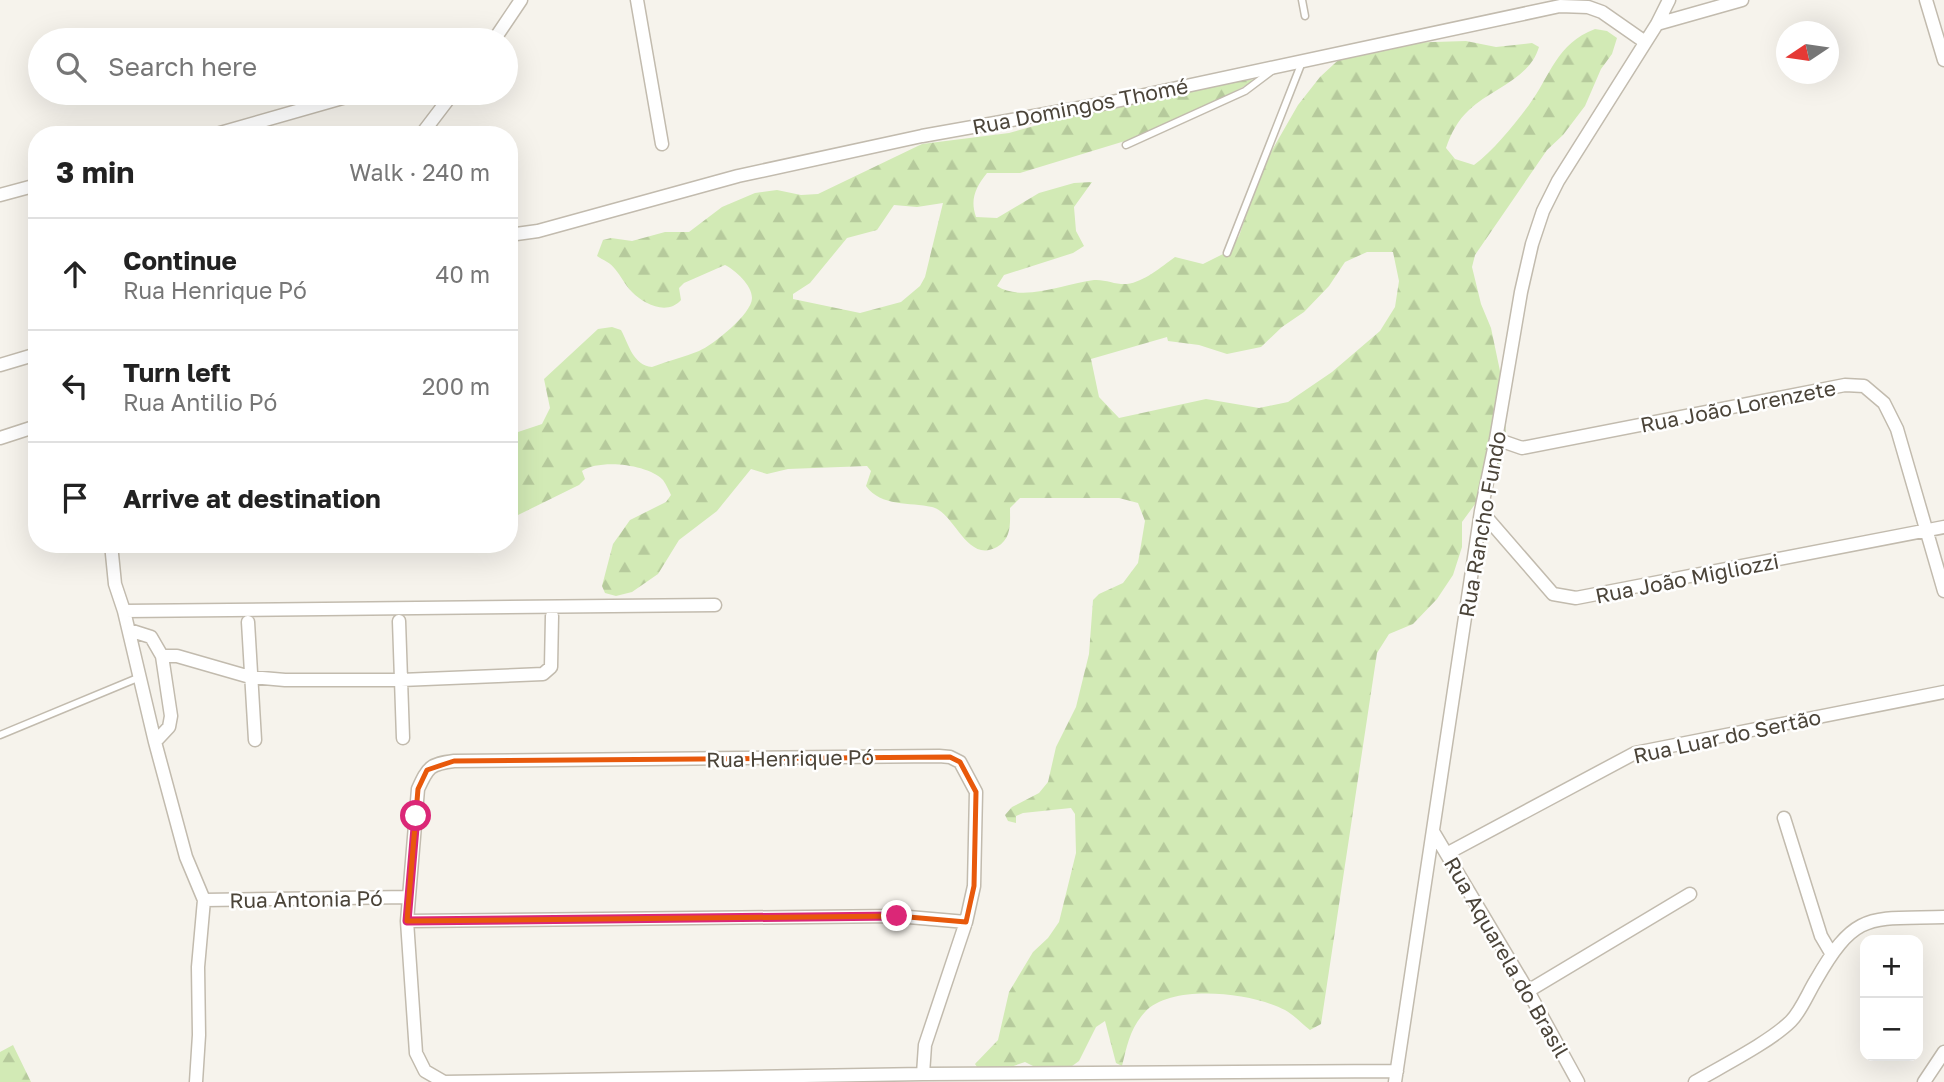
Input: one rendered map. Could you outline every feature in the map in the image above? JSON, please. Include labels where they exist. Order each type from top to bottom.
[{"type":"street","points":[[503,28],[521,0]]},
{"type":"street","points":[[636,0],[662,144]]},
{"type":"street","name":"Rua Rancho Fundo","points":[[1396,1077],[1481,510],[1532,244],[1543,211],[1558,181],[1657,24],[1669,0]]},
{"type":"street","points":[[1657,24],[1742,0]]},
{"type":"street","points":[[1926,0],[1944,60]]},
{"type":"street","name":"Rua Domingos Thomé","points":[[518,234],[538,231],[738,176],[922,136],[1107,103],[1560,6],[1588,7],[1602,12],[1645,42]]},
{"type":"street","points":[[1934,32],[1944,21]]},
{"type":"street","points":[[244,126],[318,105]]},
{"type":"street","points":[[428,126],[444,105]]},
{"type":"street","points":[[0,195],[28,187]]},
{"type":"street","points":[[0,365],[28,357]]},
{"type":"street","name":"Rua João Lorenzete","points":[[1496,439],[1522,448],[1845,384],[1864,386],[1885,403],[1897,429],[1944,591]]},
{"type":"street","points":[[0,438],[28,429]]},
{"type":"street","name":"Rua João Migliozzi","points":[[1481,510],[1553,594],[1576,598],[1944,527]]},
{"type":"street","points":[[112,553],[115,584],[129,630],[155,742],[186,857],[204,900],[198,967],[199,1035],[196,1082]]},
{"type":"street","points":[[124,611],[715,605]]},
{"type":"street","points":[[162,656],[177,656],[250,677],[285,680],[401,680],[543,674],[551,667],[552,617]]},
{"type":"street","points":[[399,621],[403,738]]},
{"type":"street","points":[[248,622],[255,740]]},
{"type":"street","points":[[129,630],[151,637],[162,656],[172,716],[169,727],[155,742]]},
{"type":"street","name":"Rua Luar do Sertão","points":[[1448,853],[1635,753],[1944,692]]},
{"type":"street","name":"Rua Henrique Pó","points":[[409,897],[418,789],[427,770],[436,764],[454,761],[950,757],[960,762],[976,792],[974,886],[966,922],[925,1045],[922,1074]]},
{"type":"street","points":[[1784,818],[1821,936],[1831,953]]},
{"type":"street","name":"Rua Aquarela do Brasil","points":[[1434,833],[1528,991],[1578,1082]]},
{"type":"street","points":[[1528,991],[1690,894]]},
{"type":"street","points":[[409,897],[407,921],[416,1053],[425,1071],[444,1082],[737,1080],[922,1074],[1396,1077]]},
{"type":"street","name":"Rua Antonia Pó","points":[[204,900],[409,897]]},
{"type":"street","points":[[407,921],[897,916],[966,922]]},
{"type":"street","points":[[1695,1082],[1793,1020],[1831,953],[1860,925],[1896,917],[1944,917]]},
{"type":"street","points":[[1924,1082],[1944,1052]]},
{"type":"lane","points":[[1302,0],[1305,16]]},
{"type":"lane","points":[[1227,253],[1302,62]]},
{"type":"lane","points":[[1126,145],[1245,91],[1277,67]]},
{"type":"lane","points":[[0,735],[140,677]]},
{"type":"highlighted area","points":[[950,757],[960,762],[976,792],[974,886],[966,922],[897,916],[407,921],[418,789],[427,770],[454,761]]},
{"type":"green space","points":[[1595,29],[1607,31],[1617,38],[1612,54],[1601,69],[1585,106],[1563,135],[1547,150],[1475,255],[1472,267],[1481,304],[1491,328],[1505,395],[1506,446],[1497,474],[1462,522],[1462,547],[1453,575],[1437,599],[1413,624],[1389,634],[1377,653],[1321,1024],[1310,1030],[1285,1010],[1253,999],[1193,994],[1157,1003],[1145,1012],[1132,1031],[1122,1066],[1116,1063],[1105,1021],[1096,1027],[1079,1061],[1068,1069],[1047,1073],[1025,1062],[999,1071],[981,1073],[975,1064],[998,1040],[1009,992],[1033,952],[1048,938],[1059,922],[1076,853],[1075,814],[1071,808],[1023,813],[1016,816],[1016,823],[1008,821],[1005,815],[1012,807],[1039,793],[1048,782],[1056,747],[1076,707],[1089,654],[1093,600],[1099,594],[1123,583],[1138,563],[1145,521],[1138,503],[1119,498],[1020,498],[1010,508],[1009,530],[1005,539],[997,547],[986,550],[977,549],[969,543],[948,518],[932,507],[888,501],[872,493],[866,486],[871,471],[867,466],[788,469],[767,474],[751,469],[717,511],[679,540],[658,574],[632,592],[616,596],[605,593],[602,586],[613,544],[630,520],[666,502],[671,495],[663,480],[646,470],[623,465],[600,465],[582,471],[585,479],[579,485],[518,515],[518,432],[542,424],[550,408],[544,379],[598,329],[612,327],[621,330],[636,358],[652,367],[699,351],[739,320],[752,298],[746,283],[725,265],[684,283],[679,288],[681,300],[675,305],[663,308],[649,304],[632,292],[611,265],[597,256],[603,240],[611,238],[632,241],[665,232],[689,232],[722,207],[755,193],[777,190],[801,195],[818,194],[922,144],[1009,133],[1088,111],[1228,82],[1258,79],[1201,109],[1125,141],[1020,173],[987,173],[979,184],[974,200],[976,217],[997,218],[1039,193],[1074,183],[1092,182],[1074,207],[1076,231],[1084,246],[1073,253],[1004,275],[997,286],[1019,293],[1094,280],[1133,283],[1152,274],[1175,257],[1203,264],[1229,251],[1239,236],[1263,166],[1298,105],[1320,77],[1347,52],[1402,43],[1466,41],[1496,47],[1532,43],[1539,47],[1534,58],[1519,76],[1478,102],[1455,127],[1446,148],[1455,159],[1474,165],[1510,129],[1571,43]],"holes":[[[943,203],[925,277],[920,286],[901,302],[860,313],[793,299],[793,294],[810,283],[847,238],[877,230],[894,205],[917,207]],[[1367,252],[1393,252],[1399,281],[1395,307],[1380,331],[1332,372],[1288,402],[1259,408],[1206,399],[1119,418],[1099,397],[1091,359],[1167,337],[1168,341],[1199,345],[1227,354],[1261,347],[1282,327],[1304,312],[1329,286],[1345,262]]]},
{"type":"green space","points":[[13,1045],[31,1082],[0,1082],[0,1052]]},
{"type":"route","points":[[416,816],[407,921],[897,916]]}]
